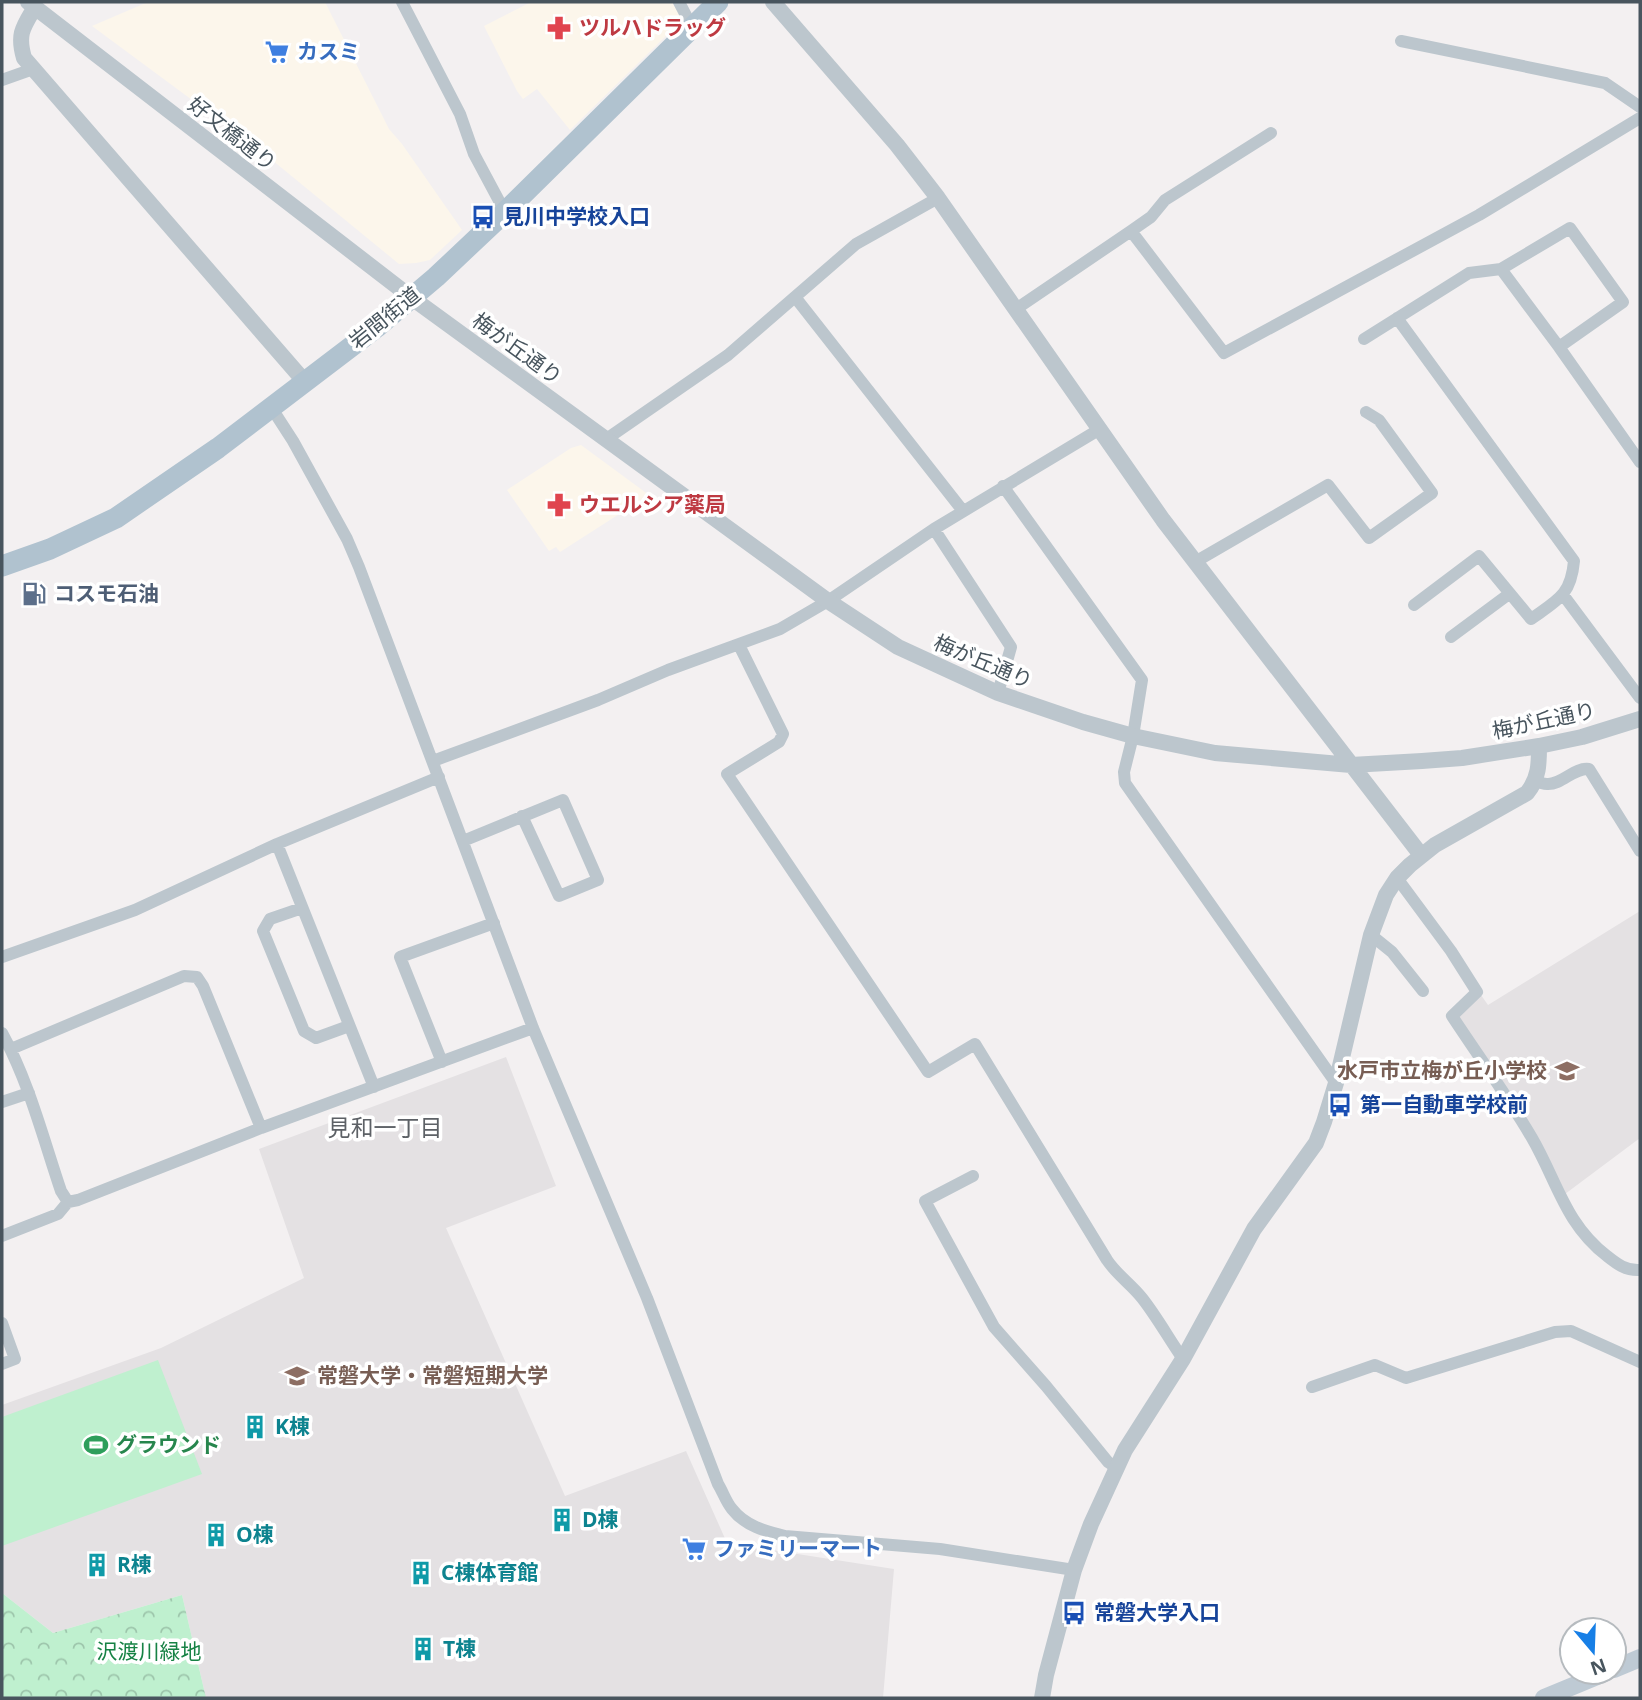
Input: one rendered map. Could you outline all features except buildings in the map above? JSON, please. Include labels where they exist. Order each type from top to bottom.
[{"type":"main road","name":"岩間街道","points":[[2,566],[50,549],[116,519],[200,461],[412,298],[505,212],[718,2]]},
{"type":"main road","points":[[1544,1698],[1573,1686]]},
{"type":"street","points":[[402,2],[460,114],[474,154],[505,212]]},
{"type":"street","points":[[679,2],[692,27]]},
{"type":"street","points":[[773,2],[897,145],[938,198],[1163,520],[1421,855]]},
{"type":"street","points":[[32,4],[21,30],[20,45],[24,58],[305,382]]},
{"type":"street","name":"好文橋通り","points":[[32,4],[412,298]]},
{"type":"street","points":[[1401,41],[1605,83],[1640,107]]},
{"type":"street","points":[[2,80],[33,69]]},
{"type":"street","points":[[1131,231],[1224,353],[1479,215],[1640,118]]},
{"type":"street","points":[[1016,309],[1152,216],[1165,200],[1271,133]]},
{"type":"street","points":[[605,440],[728,355],[856,244],[938,198]]},
{"type":"street","points":[[1364,338],[1469,273],[1501,269],[1570,228],[1623,302],[1559,347]]},
{"type":"street","points":[[1501,269],[1640,462]]},
{"type":"street","points":[[795,296],[963,511]]},
{"type":"street","name":"梅が丘通り","points":[[412,298],[828,600],[898,647],[998,693],[1133,736],[1215,753],[1351,765],[1462,758],[1539,746],[1582,737],[1640,719]]},
{"type":"street","points":[[1397,318],[1574,561],[1573,575],[1564,596],[1531,619],[1479,556],[1414,605]]},
{"type":"street","points":[[271,407],[293,441],[359,567],[533,1028],[647,1298],[718,1484],[732,1509],[746,1522],[763,1531],[785,1536],[940,1549],[1074,1570]]},
{"type":"street","points":[[1195,562],[1328,485],[1369,538],[1432,493],[1379,420],[1366,412]]},
{"type":"street","points":[[433,761],[780,629],[934,529],[1100,429]]},
{"type":"street","points":[[1003,486],[1142,680],[1124,772],[1125,783],[1336,1083]]},
{"type":"street","points":[[934,529],[1011,647],[998,693]]},
{"type":"street","points":[[1451,637],[1509,594]]},
{"type":"street","points":[[1564,596],[1640,698]]},
{"type":"street","points":[[739,645],[783,734],[779,742],[727,774],[928,1072],[975,1044],[1107,1260],[1139,1294],[1183,1359]]},
{"type":"street","points":[[1042,1698],[1074,1570],[1091,1524],[1125,1450],[1183,1359],[1254,1229],[1316,1143],[1336,1083],[1371,935],[1387,895],[1397,878],[1421,855],[1527,793],[1535,782],[1539,766],[1539,746]]},
{"type":"street","points":[[1535,782],[1553,783],[1580,769],[1589,769],[1640,851]]},
{"type":"street","points":[[2,957],[135,910],[277,844],[439,777]]},
{"type":"street","points":[[463,841],[523,816],[563,800],[598,880],[559,896],[523,816]]},
{"type":"street","points":[[277,844],[374,1087]]},
{"type":"street","points":[[1397,878],[1451,951],[1477,992],[1452,1016],[1531,1137],[1574,1223],[1594,1246],[1622,1268],[1640,1270]]},
{"type":"street","points":[[302,908],[270,919],[263,931],[303,1031],[316,1038],[349,1026]]},
{"type":"street","points":[[442,1062],[400,957],[494,923]]},
{"type":"street","points":[[1371,935],[1392,951],[1423,991]]},
{"type":"street","points":[[12,1049],[184,976],[197,977],[261,1128]]},
{"type":"street","points":[[2,1236],[58,1214],[68,1202],[533,1028]]},
{"type":"street","points":[[2,1033],[12,1049],[61,1191],[68,1202]]},
{"type":"street","points":[[2,1102],[29,1093]]},
{"type":"street","points":[[973,1176],[925,1201],[994,1327],[1108,1462],[1117,1468]]},
{"type":"street","points":[[2,1323],[15,1359],[2,1364]]},
{"type":"street","points":[[1312,1387],[1375,1365],[1406,1378],[1555,1332],[1571,1331],[1640,1362]]},
{"type":"shaded area","points":[[148,2],[325,2],[389,129],[462,230],[430,260],[399,264],[261,151],[92,26]]},
{"type":"shaded area","points":[[531,2],[672,2],[680,16],[675,27],[570,130],[537,89],[523,99],[484,26]]},
{"type":"shaded area","name":"ウエルシア薬局","points":[[581,445],[649,495],[560,552],[556,547],[549,551],[507,490],[571,448]]},
{"type":"shaded area","name":"水戸市立梅が丘小学校","points":[[1640,911],[1640,1138],[1565,1194],[1457,1015],[1481,995],[1488,1005]]},
{"type":"shaded area","name":"常磐大学・常磐短期大学","points":[[506,1057],[556,1186],[446,1228],[565,1496],[686,1451],[727,1543],[894,1569],[883,1698],[206,1698],[182,1595],[53,1633],[2,1593],[2,1405],[161,1348],[304,1278],[259,1149]]},
{"type":"green space","name":"グラウンド","points":[[158,1360],[202,1474],[2,1546],[2,1417]]},
{"type":"green space","name":"沢渡川緑地","points":[[2,1593],[53,1633],[182,1595],[206,1698],[2,1698]]},
{"type":"place","name":"ツルハドラッグ","points":[[559,28]]},
{"type":"place","name":"カスミ","points":[[277,52]]},
{"type":"place","name":"見川中学校入口","points":[[483,217]]},
{"type":"place","name":"ウエルシア薬局","points":[[559,505]]},
{"type":"place","name":"コスモ石油","points":[[34,594]]},
{"type":"place","name":"水戸市立梅が丘小学校","points":[[1567,1071]]},
{"type":"place","name":"第一自動車学校前","points":[[1340,1105]]},
{"type":"place","name":"常磐大学・常磐短期大学","points":[[297,1376]]},
{"type":"place","name":"K棟","points":[[255,1427]]},
{"type":"place","name":"グラウンド","points":[[96,1445]]},
{"type":"place","name":"D棟","points":[[562,1520]]},
{"type":"place","name":"O棟","points":[[216,1535]]},
{"type":"place","name":"ファミリーマート","points":[[694,1549]]},
{"type":"place","name":"R棟","points":[[97,1565]]},
{"type":"place","name":"C棟体育館","points":[[421,1573]]},
{"type":"place","name":"常磐大学入口","points":[[1074,1613]]},
{"type":"place","name":"T棟","points":[[423,1649]]},
{"type":"district","name":"見和一丁目","points":[[385,1128]]}]
